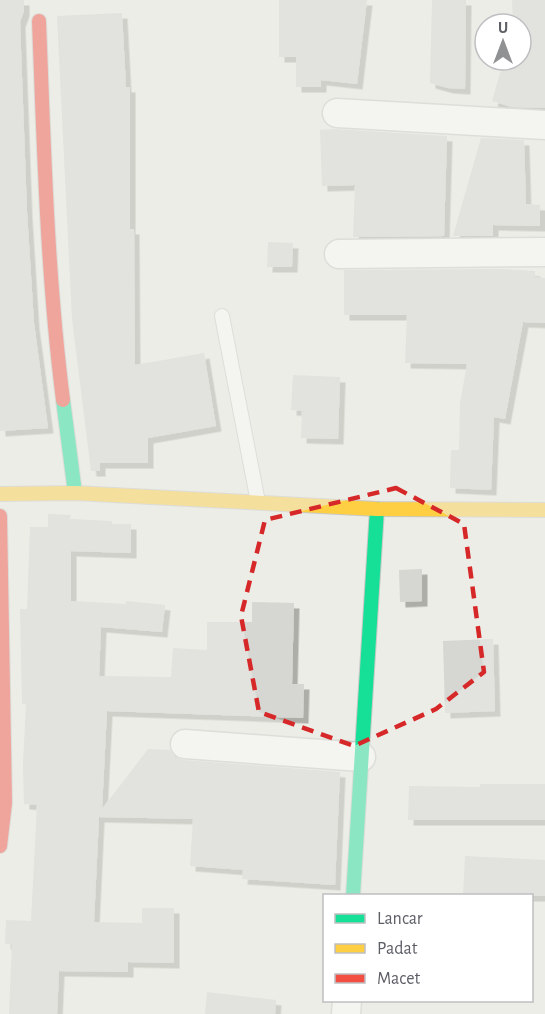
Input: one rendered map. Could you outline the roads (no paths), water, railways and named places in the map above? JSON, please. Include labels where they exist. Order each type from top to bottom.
[{"type":"street","points":[[39,21],[46,211],[53,321],[75,493]]},
{"type":"street","points":[[337,113],[545,125]]},
{"type":"street","points":[[339,254],[545,252]]},
{"type":"street","points":[[0,494],[75,493],[377,509],[545,510]]},
{"type":"street","points":[[353,894],[377,509]]},
{"type":"street","points":[[0,516],[5,791],[0,846]]},
{"type":"street","points":[[184,744],[361,757]]},
{"type":"lane","points":[[222,316],[258,502]]}]
